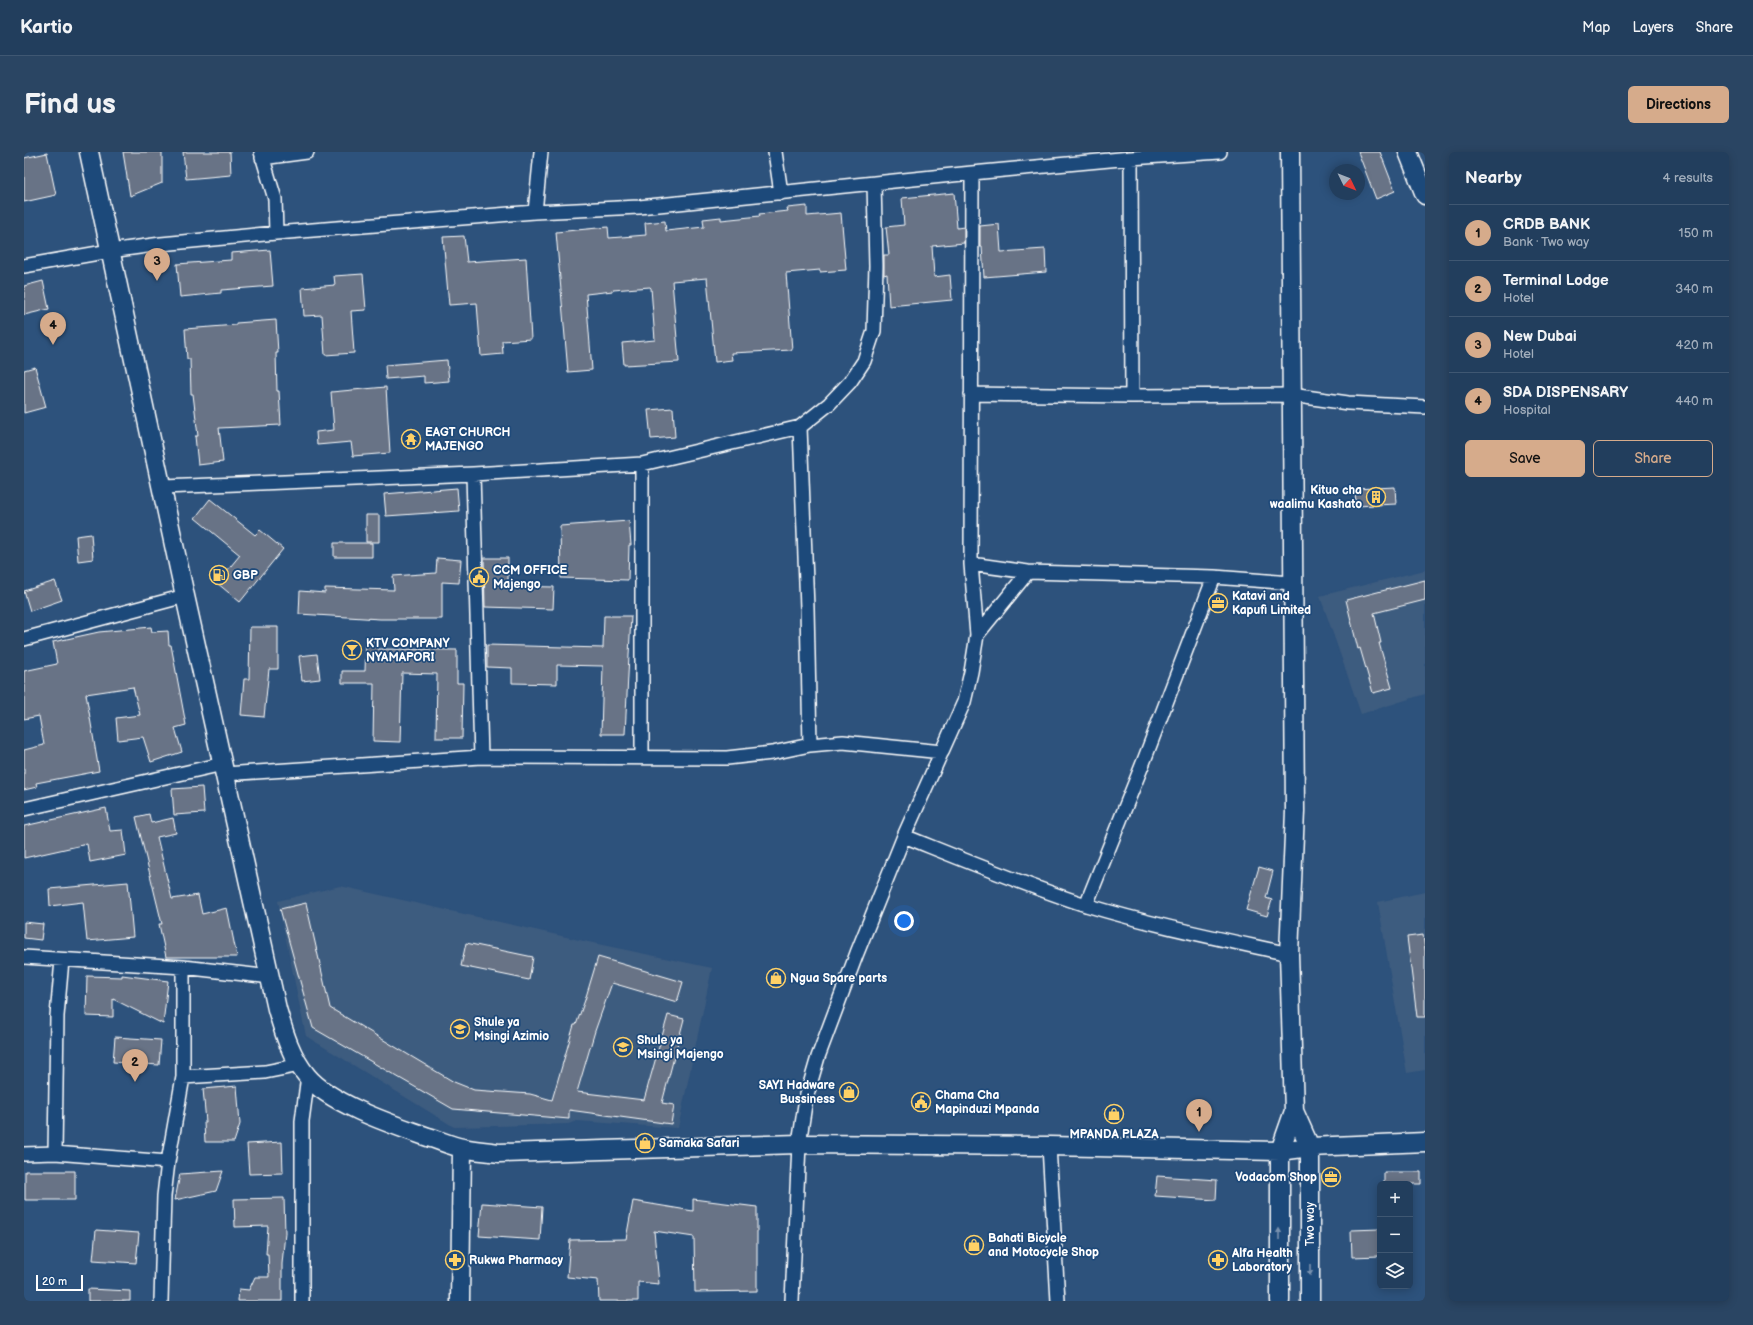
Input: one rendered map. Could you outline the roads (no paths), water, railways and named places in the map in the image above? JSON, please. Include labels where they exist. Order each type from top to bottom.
[{"type":"street","points":[[89,152],[163,487],[185,596],[285,1038],[304,1071],[328,1094],[350,1106],[411,1131],[462,1148],[499,1153],[799,1144],[1050,1146],[1280,1151],[1310,1147],[1425,1142]]},
{"type":"street","points":[[276,233],[275,199],[262,155],[307,152]]},
{"type":"street","points":[[535,212],[541,152]]},
{"type":"street","points":[[775,152],[781,193]]},
{"type":"street","points":[[24,266],[110,251],[162,244],[276,233],[535,212],[639,207],[972,173],[1131,158],[1220,152]]},
{"type":"street","points":[[1280,1301],[1280,1151],[1294,1111],[1289,954],[1295,811],[1292,583],[1290,152]]},
{"type":"street","points":[[1408,152],[1425,195]]},
{"type":"street","points":[[1131,158],[1132,396]]},
{"type":"street","points":[[792,1301],[799,1144],[806,1098],[818,1057],[857,953],[904,836],[964,702],[977,635],[971,564],[972,173]]},
{"type":"street","points":[[163,487],[474,474],[642,464],[800,426],[829,404],[850,382],[864,361],[874,331],[876,266],[874,184]]},
{"type":"street","points":[[971,394],[1132,396],[1291,395],[1348,403],[1425,407]]},
{"type":"street","points":[[800,426],[807,608],[810,745]]},
{"type":"street","points":[[642,464],[642,758]]},
{"type":"street","points":[[474,474],[481,757]]},
{"type":"street","points":[[971,564],[1028,572],[1214,577],[1292,583]]},
{"type":"street","points":[[977,635],[1028,572]]},
{"type":"street","points":[[1086,904],[1214,577]]},
{"type":"street","points":[[24,639],[185,596]]},
{"type":"street","points":[[24,809],[224,769],[481,757],[727,758],[772,753],[810,745],[843,742],[942,752]]},
{"type":"street","points":[[904,836],[998,873],[1086,904],[1192,933],[1289,954]]},
{"type":"street","points":[[24,957],[183,967],[271,977]]},
{"type":"street","points":[[55,1153],[57,1016],[62,960]]},
{"type":"street","points":[[161,1301],[164,1196],[168,1162],[183,1077],[183,967]]},
{"type":"street","points":[[183,1077],[304,1071]]},
{"type":"street","points":[[302,1301],[302,1121],[304,1071]]},
{"type":"street","points":[[1294,1111],[1310,1147]]},
{"type":"street","points":[[1050,1146],[1058,1301]]},
{"type":"street","name":"Two way","points":[[1310,1147],[1310,1301]]},
{"type":"street","points":[[460,1301],[462,1148]]},
{"type":"street","points":[[24,1154],[55,1153],[168,1162]]},
{"type":"place","name":"New Dubai","points":[[157,281]]},
{"type":"place","name":"SDA DISPENSARY","points":[[53,345]]},
{"type":"place","name":"EAGT CHURCH MAJENGO","points":[[411,439]]},
{"type":"place","name":"Kituo cha waalimu Kashato","points":[[1376,497]]},
{"type":"place","name":"GBP","points":[[219,575]]},
{"type":"place","name":"CCM OFFICE Majengo","points":[[479,577]]},
{"type":"place","name":"Katavi and Kapufi Limited","points":[[1218,603]]},
{"type":"place","name":"KTV COMPANY NYAMAPORI","points":[[352,650]]},
{"type":"place","name":"Ngua Spare parts","points":[[776,978]]},
{"type":"place","name":"Shule ya Msingi Azimio","points":[[460,1029]]},
{"type":"place","name":"Shule ya Msingi Majengo","points":[[623,1047]]},
{"type":"place","name":"Terminal Lodge","points":[[135,1082]]},
{"type":"place","name":"SAYI Hadware Bussiness","points":[[849,1092]]},
{"type":"place","name":"Chama Cha Mapinduzi Mpanda","points":[[921,1102]]},
{"type":"place","name":"MPANDA PLAZA","points":[[1114,1114]]},
{"type":"place","name":"CRDB BANK","points":[[1199,1132]]},
{"type":"place","name":"Samaka Safari","points":[[645,1143]]},
{"type":"place","name":"Vodacom Shop","points":[[1331,1177]]},
{"type":"place","name":"Bahati Bicycle and Motocycle Shop","points":[[974,1245]]},
{"type":"place","name":"Rukwa Pharmacy","points":[[455,1260]]},
{"type":"place","name":"Alfa Health Laboratory","points":[[1218,1260]]}]
